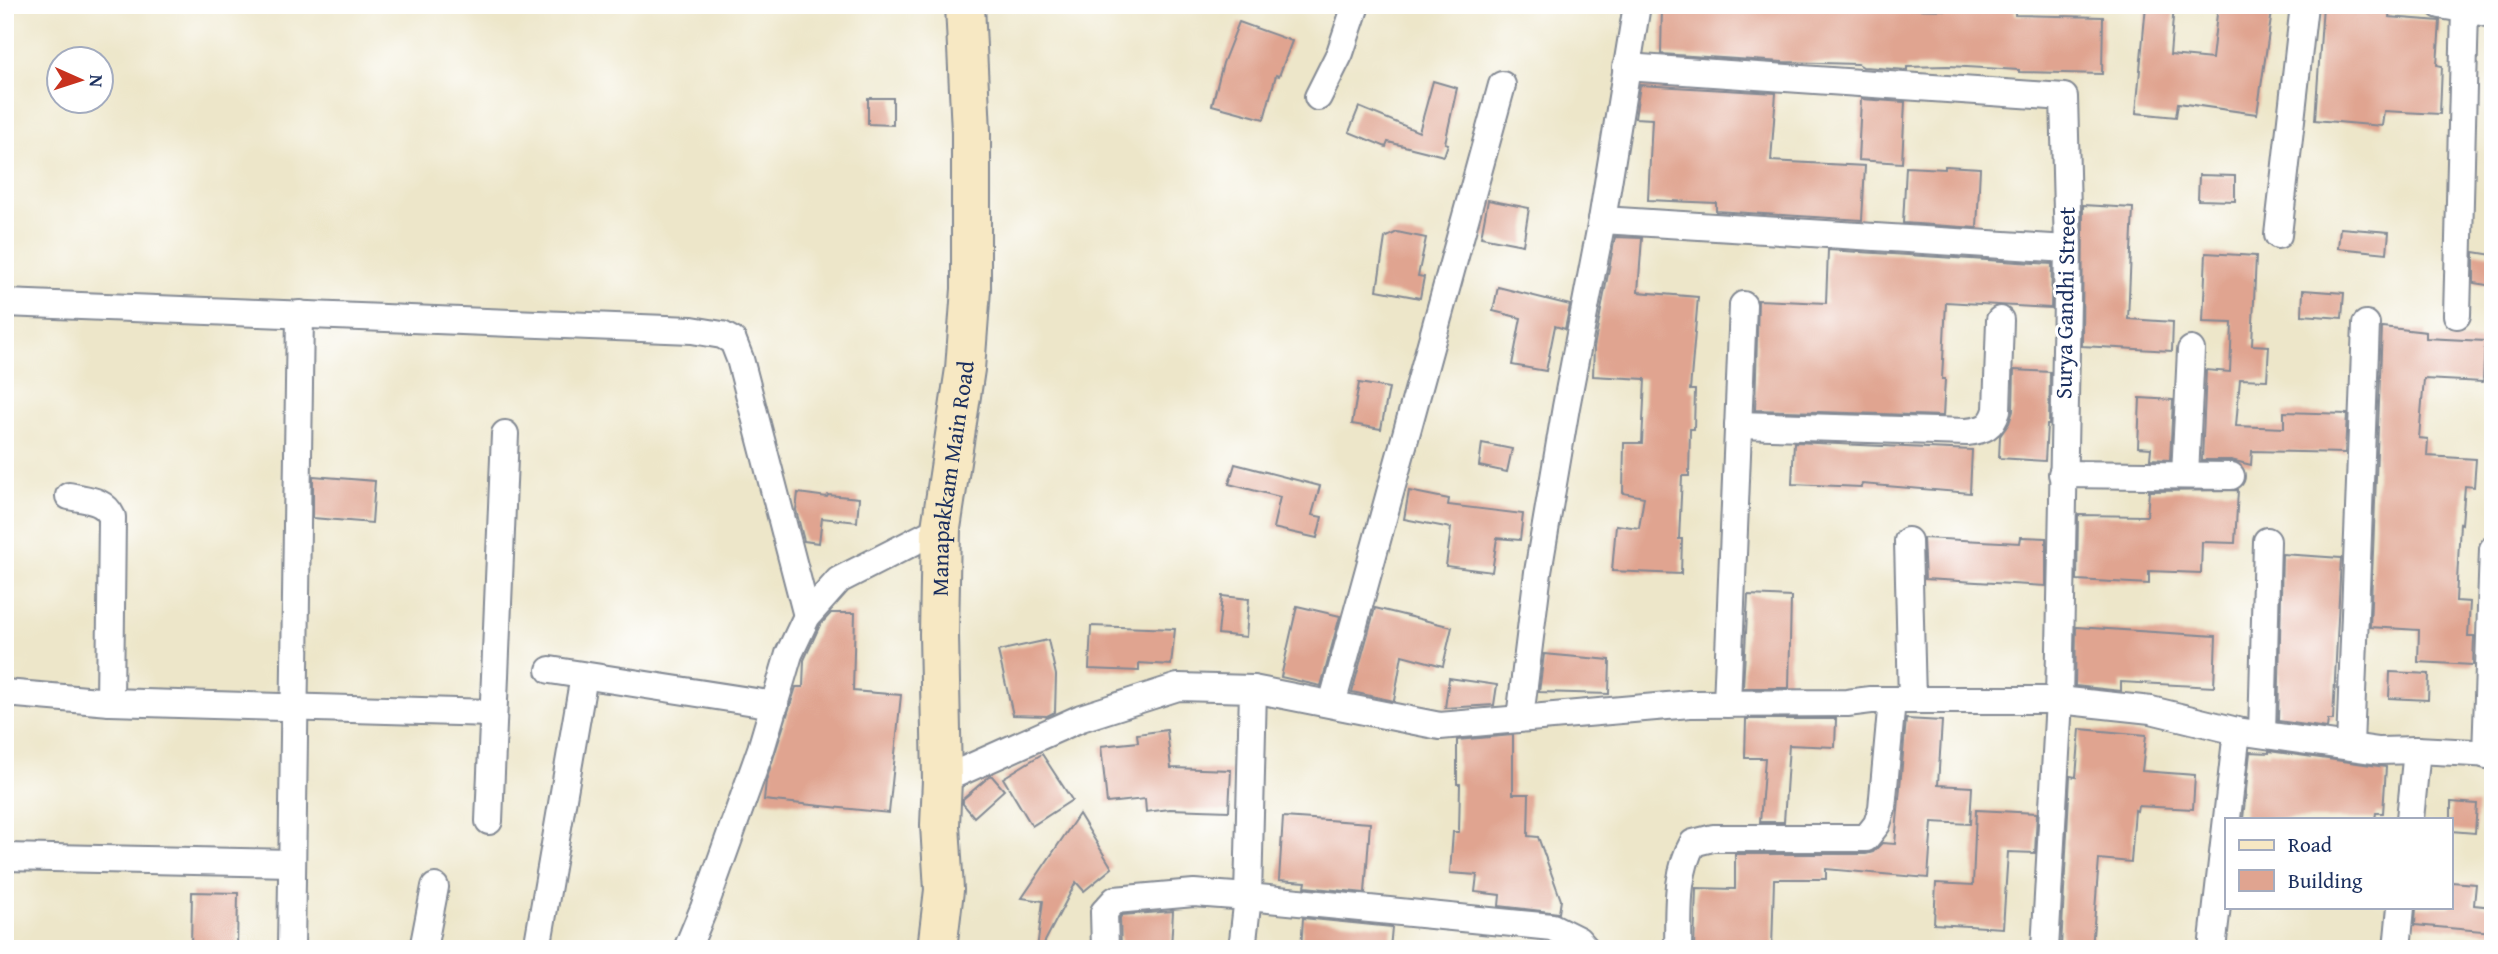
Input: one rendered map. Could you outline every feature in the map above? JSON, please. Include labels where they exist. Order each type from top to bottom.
[{"type":"main road","name":"Manapakkam Main Road","points":[[937,949],[944,890],[940,825],[940,528],[965,369],[971,289],[971,132],[965,5]]},
{"type":"street","points":[[1318,97],[1340,53],[1356,5]]},
{"type":"street","points":[[1520,719],[1538,572],[1602,220],[1637,5]]},
{"type":"street","points":[[2278,235],[2304,5]]},
{"type":"street","points":[[2457,315],[2452,8],[2493,14]]},
{"type":"street","name":"Surya Gandhi Street","points":[[1626,66],[2064,97],[2068,249],[2059,700],[2045,949]]},
{"type":"street","points":[[1332,704],[1503,85]]},
{"type":"street","points":[[1602,220],[2068,249]]},
{"type":"street","points":[[5,303],[692,330],[722,335],[733,341],[740,359],[807,616]]},
{"type":"street","points":[[1727,704],[1743,305]]},
{"type":"street","points":[[291,949],[300,314]]},
{"type":"street","points":[[1738,425],[1968,432],[1984,430],[1993,422],[1997,410],[2000,320]]},
{"type":"street","points":[[2350,747],[2367,324]]},
{"type":"street","points":[[2185,475],[2191,350]]},
{"type":"street","points":[[489,821],[505,434]]},
{"type":"street","points":[[2062,474],[2231,476]]},
{"type":"street","points":[[69,496],[101,503],[108,508],[112,517],[110,702]]},
{"type":"street","points":[[687,949],[761,749],[789,654],[807,616],[839,580],[940,528]]},
{"type":"street","points":[[1678,949],[1684,860],[1693,844],[1713,838],[1866,838],[1877,824],[1902,700],[1908,541]]},
{"type":"street","points":[[2234,818],[2249,732],[2267,541]]},
{"type":"street","points":[[942,780],[1081,718],[1178,687],[1253,688],[1440,726],[1690,705],[1902,700],[2059,700],[2151,710],[2249,732],[2379,751],[2417,750],[2489,755],[2493,549]]},
{"type":"street","points":[[550,670],[775,705]]},
{"type":"street","points":[[537,949],[584,676]]},
{"type":"street","points":[[1242,949],[1248,897],[1253,688]]},
{"type":"street","points":[[5,693],[110,702],[492,713]]},
{"type":"street","points":[[2410,818],[2417,750]]},
{"type":"street","points":[[5,857],[292,863]]},
{"type":"street","points":[[2212,949],[2225,873]]},
{"type":"street","points":[[423,949],[435,887]]},
{"type":"street","points":[[1105,949],[1104,912],[1115,900],[1194,893],[1552,927],[1578,940],[1586,949]]},
{"type":"street","points":[[2397,949],[2401,908]]},
{"type":"building","points":[[1662,5],[1854,5],[1854,8],[1955,10],[1955,7],[2015,10],[2015,15],[2103,17],[2102,74],[2019,72],[1948,66],[1907,67],[1907,70],[1863,67],[1858,64],[1661,54]]},
{"type":"building","points":[[2146,5],[2174,5],[2170,55],[2212,59],[2218,5],[2273,5],[2257,114],[2178,103],[2176,117],[2136,113]]},
{"type":"building","points":[[2323,5],[2390,8],[2389,17],[2440,21],[2437,65],[2442,66],[2440,114],[2384,111],[2382,126],[2315,120]]},
{"type":"building","points":[[1239,22],[1292,41],[1279,76],[1276,75],[1264,119],[1212,105],[1223,63]]},
{"type":"building","points":[[1433,81],[1457,88],[1444,156],[1388,142],[1386,147],[1349,132],[1359,107],[1419,132]]},
{"type":"building","points":[[1640,85],[1776,93],[1771,161],[1865,166],[1862,220],[1716,211],[1716,203],[1648,200],[1652,119],[1635,118]]},
{"type":"building","points":[[868,98],[893,98],[893,125],[868,124]]},
{"type":"building","points":[[1861,99],[1905,102],[1902,163],[1858,160]]},
{"type":"building","points":[[1945,166],[1980,168],[1977,228],[1903,223],[1906,167],[1945,169]]},
{"type":"building","points":[[2199,175],[2235,176],[2235,201],[2198,200]]},
{"type":"building","points":[[1488,200],[1529,208],[1523,245],[1481,237]]},
{"type":"building","points":[[2083,205],[2133,208],[2128,319],[2173,322],[2172,351],[2082,346]]},
{"type":"building","points":[[2340,228],[2389,232],[2387,253],[2338,248]]},
{"type":"building","points":[[1397,232],[1426,238],[1418,276],[1424,277],[1420,298],[1377,290],[1385,238]]},
{"type":"building","points":[[1615,237],[1642,238],[1638,292],[1698,297],[1690,390],[1695,390],[1694,429],[1690,429],[1689,476],[1682,476],[1679,539],[1682,539],[1681,574],[1612,571],[1616,525],[1639,528],[1644,497],[1623,493],[1624,443],[1642,443],[1645,379],[1593,376],[1594,347]]},
{"type":"building","points":[[1828,250],[2052,264],[2051,308],[1946,302],[1943,416],[1755,410],[1758,300],[1826,303]]},
{"type":"building","points":[[2474,252],[2493,255],[2493,286],[2474,283]]},
{"type":"building","points":[[2206,253],[2256,256],[2252,345],[2269,346],[2267,380],[2240,379],[2236,426],[2284,428],[2284,412],[2347,414],[2345,453],[2252,451],[2251,465],[2231,460],[2202,460],[2206,370],[2230,372],[2232,323],[2203,322]]},
{"type":"building","points":[[1498,287],[1570,305],[1565,329],[1555,326],[1546,371],[1512,365],[1521,318],[1493,311]]},
{"type":"building","points":[[2303,290],[2344,293],[2342,318],[2302,315]]},
{"type":"building","points":[[2382,327],[2426,332],[2426,338],[2485,341],[2483,382],[2424,379],[2419,438],[2428,439],[2427,456],[2476,459],[2474,487],[2465,486],[2456,601],[2470,602],[2468,637],[2474,637],[2473,665],[2418,662],[2419,630],[2370,627]]},
{"type":"building","points":[[2014,370],[2050,372],[2045,461],[1999,458],[2000,436],[2013,411]]},
{"type":"building","points":[[1359,383],[1389,388],[1381,429],[1352,424]]},
{"type":"building","points":[[2140,398],[2173,400],[2170,460],[2150,459],[2151,448],[2138,447]]},
{"type":"building","points":[[1794,442],[1972,450],[1970,493],[1862,484],[1861,487],[1792,484]]},
{"type":"building","points":[[1482,443],[1512,449],[1507,472],[1479,466]]},
{"type":"building","points":[[1235,464],[1320,486],[1312,515],[1322,517],[1317,538],[1273,528],[1280,497],[1229,484]]},
{"type":"building","points":[[313,476],[375,481],[372,523],[313,518]]},
{"type":"building","points":[[2238,490],[2235,543],[2202,542],[2201,573],[2149,571],[2149,584],[2077,580],[2078,515],[2147,516],[2149,491]]},
{"type":"building","points":[[1409,491],[1449,499],[1448,505],[1523,514],[1520,540],[1497,538],[1492,572],[1446,566],[1451,528],[1404,519]]},
{"type":"building","points":[[798,493],[859,498],[857,522],[822,518],[819,543],[804,541],[796,510]]},
{"type":"building","points":[[2021,537],[2046,538],[2046,586],[1925,579],[1923,538],[2020,543]]},
{"type":"building","points":[[2282,554],[2341,558],[2333,720],[2328,720],[2327,728],[2278,721]]},
{"type":"building","points":[[1748,595],[1791,597],[1789,688],[1743,688]]},
{"type":"building","points":[[1222,596],[1249,599],[1246,637],[1218,634]]},
{"type":"building","points":[[1297,606],[1340,616],[1321,686],[1281,677]]},
{"type":"building","points":[[1375,608],[1452,627],[1443,666],[1402,655],[1394,701],[1352,692]]},
{"type":"building","points":[[831,613],[855,613],[853,691],[901,695],[889,813],[764,800],[766,781],[796,687],[803,687],[804,660],[820,625]]},
{"type":"building","points":[[1091,626],[1175,629],[1171,665],[1139,663],[1139,671],[1089,669]]},
{"type":"building","points":[[2076,627],[2216,636],[2214,687],[2121,682],[2121,691],[2075,686]]},
{"type":"building","points":[[1048,640],[1056,675],[1055,712],[1047,716],[1013,715],[998,651]]},
{"type":"building","points":[[1544,654],[1610,660],[1609,694],[1539,692]]},
{"type":"building","points":[[2390,672],[2429,674],[2428,700],[2389,698]]},
{"type":"building","points":[[1449,678],[1497,685],[1494,705],[1445,708]]},
{"type":"building","points":[[1746,719],[1836,719],[1835,747],[1789,745],[1784,822],[1760,822],[1765,758],[1745,758]]},
{"type":"building","points":[[1906,719],[1942,721],[1938,785],[1972,787],[1970,824],[1932,822],[1928,878],[1826,869],[1826,879],[1774,879],[1772,949],[1694,949],[1696,888],[1735,889],[1735,854],[1866,854],[1873,852],[1882,843],[1895,844]]},
{"type":"building","points":[[2080,729],[2146,735],[2142,771],[2195,775],[2193,809],[2138,806],[2137,811],[2135,810],[2131,862],[2099,859],[2092,949],[2061,947],[2070,776],[2076,777]]},
{"type":"building","points":[[1167,730],[1171,768],[1231,770],[1229,811],[1170,809],[1146,812],[1145,799],[1107,803],[1101,746],[1138,742],[1137,734]]},
{"type":"building","points":[[1513,735],[1513,794],[1529,794],[1528,836],[1538,837],[1561,900],[1559,913],[1499,906],[1500,895],[1475,892],[1477,875],[1450,873],[1453,832],[1459,832],[1457,740]]},
{"type":"building","points":[[2250,752],[2386,767],[2383,813],[2376,813],[2375,818],[2243,818]]},
{"type":"building","points":[[1042,754],[1072,800],[1032,826],[1003,778]]},
{"type":"building","points":[[991,775],[1004,790],[974,817],[963,804],[963,799]]},
{"type":"building","points":[[2451,802],[2477,804],[2475,833],[2452,831]]},
{"type":"building","points":[[1976,810],[2037,813],[2035,853],[2008,852],[2003,928],[1934,924],[1936,883],[1973,885]]},
{"type":"building","points":[[1079,814],[1112,868],[1084,891],[1076,882],[1041,949],[1037,949],[1043,901],[1022,898]]},
{"type":"building","points":[[1283,817],[1370,823],[1365,893],[1305,887],[1306,882],[1279,880]]},
{"type":"building","points":[[2452,882],[2476,884],[2474,905],[2493,907],[2493,932],[2415,925],[2416,908],[2452,908]]},
{"type":"building","points":[[192,892],[238,893],[237,949],[191,949]]},
{"type":"building","points":[[1173,911],[1171,949],[1121,949],[1122,915]]},
{"type":"building","points":[[1303,918],[1392,927],[1390,949],[1301,949]]}]
